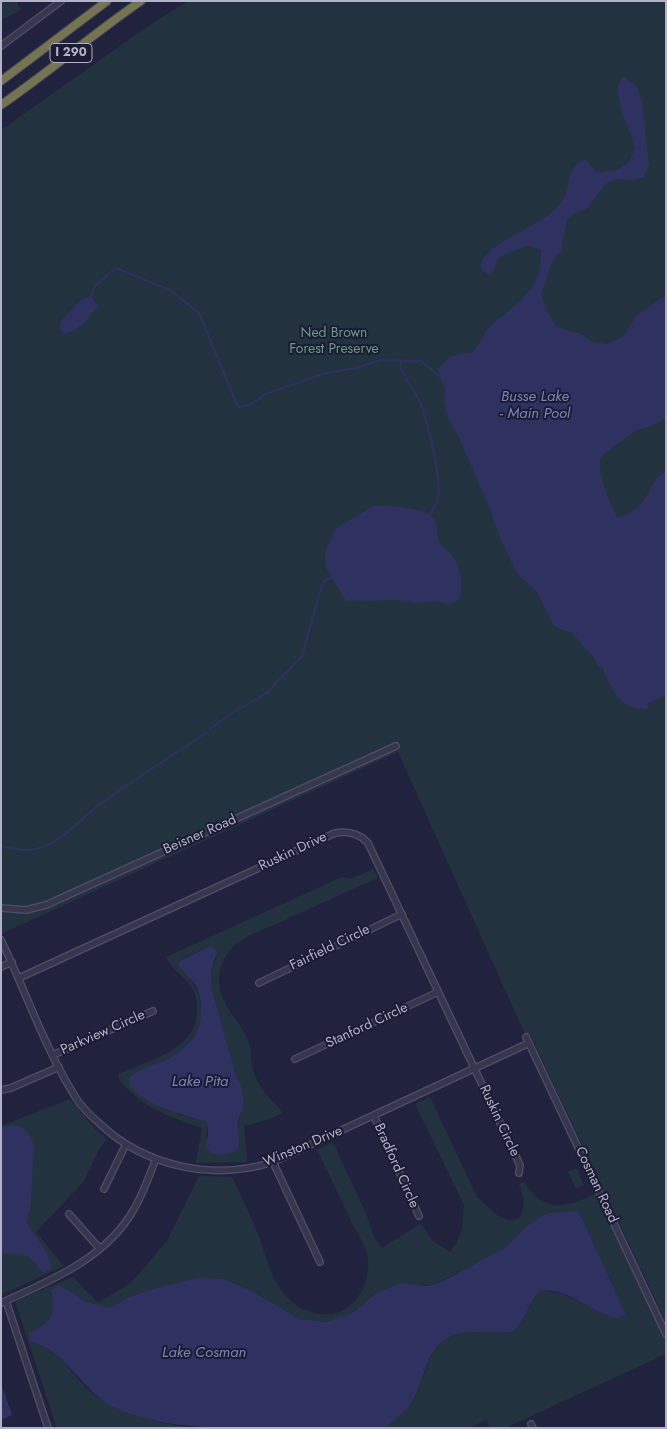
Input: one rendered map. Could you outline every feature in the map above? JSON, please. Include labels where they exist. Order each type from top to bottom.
[{"type":"highway","name":"I 290","points":[[1,81],[107,1]]},
{"type":"highway","name":"I 290","points":[[1,105],[141,1]]},
{"type":"street","points":[[1,46],[61,1]]},
{"type":"street","name":"Beisner Road","points":[[1,908],[26,910],[46,905],[396,746]]},
{"type":"street","name":"Ruskin Drive","points":[[19,978],[335,833],[344,832],[362,838],[368,843],[475,1069]]},
{"type":"street","name":"Fairfield Circle","points":[[259,983],[402,914]]},
{"type":"street","name":"Winston Drive","points":[[1,940],[53,1055],[83,1107],[107,1131],[126,1144],[156,1159],[185,1167],[204,1170],[247,1169],[272,1162],[475,1069],[528,1040]]},
{"type":"street","points":[[1,967],[12,962]]},
{"type":"street","name":"Stanford Circle","points":[[295,1059],[438,992]]},
{"type":"street","name":"Parkview Circle","points":[[53,1055],[153,1010]]},
{"type":"street","name":"Cosman Road","points":[[528,1040],[666,1334]]},
{"type":"street","points":[[1,1090],[59,1067]]},
{"type":"street","name":"Ruskin Circle","points":[[475,1069],[520,1165],[519,1173]]},
{"type":"street","name":"Bradford Circle","points":[[374,1116],[419,1216]]},
{"type":"street","points":[[104,1189],[126,1144]]},
{"type":"street","points":[[48,1428],[4,1302],[76,1266],[100,1249],[116,1233],[134,1210],[156,1159]]},
{"type":"street","points":[[272,1162],[320,1262]]},
{"type":"street","points":[[69,1214],[100,1249]]},
{"type":"green space","points":[[1,1],[18,1],[17,3],[21,10],[1,19]]},
{"type":"green space","name":"Ned Brown Forest Preserve","points":[[188,1],[666,1],[666,1322],[530,1034],[525,1034],[398,752],[1,934],[1,130],[147,27]]},
{"type":"green space","points":[[373,869],[378,878],[250,935],[234,946],[227,954],[220,973],[219,983],[221,992],[246,1035],[253,1069],[258,1081],[282,1113],[270,1119],[244,1126],[247,1162],[196,1163],[202,1128],[156,1110],[136,1097],[118,1078],[119,1074],[169,1052],[189,1035],[195,1024],[197,1001],[195,994],[188,982],[166,957],[342,877],[351,879]],"holes":[[[204,949],[217,957],[211,971],[212,989],[236,1076],[239,1080],[243,1107],[240,1112],[234,1152],[216,1154],[206,1137],[208,1125],[206,1122],[181,1115],[136,1092],[153,1067],[183,1048],[197,1029],[201,1009],[199,998],[196,988],[181,970],[181,959]]]},
{"type":"green space","points":[[430,1097],[477,1197],[498,1216],[509,1220],[517,1219],[522,1215],[524,1200],[519,1184],[524,1182],[537,1197],[552,1205],[576,1202],[599,1192],[666,1334],[666,1354],[505,1428],[490,1428],[486,1420],[469,1428],[384,1428],[414,1398],[428,1362],[437,1346],[454,1335],[461,1333],[511,1332],[521,1323],[534,1299],[543,1290],[562,1294],[592,1306],[607,1316],[626,1314],[579,1212],[526,1227],[505,1248],[497,1253],[433,1285],[414,1285],[375,1294],[355,1311],[337,1320],[327,1322],[300,1319],[250,1290],[224,1279],[185,1281],[155,1288],[106,1308],[87,1302],[60,1285],[51,1290],[52,1312],[50,1317],[43,1325],[28,1333],[31,1342],[42,1346],[61,1359],[84,1386],[112,1406],[146,1418],[193,1428],[57,1428],[15,1301],[73,1277],[98,1303],[131,1283],[167,1241],[199,1176],[232,1177],[254,1224],[276,1283],[289,1300],[300,1308],[313,1313],[333,1314],[350,1306],[362,1291],[368,1273],[367,1254],[364,1246],[317,1150],[333,1142],[367,1216],[375,1239],[382,1248],[418,1225],[422,1225],[434,1242],[450,1252],[457,1242],[462,1229],[464,1205],[415,1104]]},
{"type":"green space","points":[[70,1099],[94,1128],[107,1139],[99,1149],[84,1181],[36,1232],[64,1266],[1,1295],[1,1126]]},
{"type":"green space","points":[[576,1168],[584,1185],[576,1189],[568,1172]]},
{"type":"water","name":"Busse Lake - Main Pool","points":[[624,77],[637,87],[642,102],[649,165],[644,177],[632,180],[615,179],[607,183],[586,209],[574,213],[567,220],[561,251],[552,262],[541,294],[548,313],[557,327],[581,334],[592,342],[608,344],[624,336],[636,316],[666,295],[666,418],[652,426],[636,430],[600,458],[602,481],[617,518],[639,506],[658,478],[666,472],[666,695],[647,704],[649,709],[631,707],[621,700],[610,684],[603,668],[597,667],[596,660],[571,632],[553,625],[537,592],[521,577],[514,567],[459,437],[448,418],[444,401],[445,389],[438,369],[453,356],[472,353],[490,327],[530,290],[539,273],[541,250],[528,245],[498,258],[490,275],[482,269],[482,262],[486,255],[504,241],[546,217],[555,209],[566,194],[573,169],[580,162],[586,160],[597,173],[617,170],[629,162],[635,149],[622,113],[617,91],[620,80]]},
{"type":"water","points":[[91,296],[98,306],[75,330],[65,334],[60,329],[60,322],[82,299]]},
{"type":"water","points":[[374,506],[408,508],[422,511],[432,516],[436,522],[440,543],[453,557],[459,569],[461,588],[459,600],[447,604],[437,601],[419,603],[397,600],[346,601],[326,568],[325,554],[335,529]]},
{"type":"water","name":"Lake Pita","points":[[209,947],[214,948],[217,953],[211,971],[212,989],[236,1076],[241,1086],[243,1100],[243,1107],[238,1122],[239,1147],[234,1152],[226,1154],[210,1153],[207,1144],[208,1127],[206,1122],[152,1103],[142,1097],[129,1083],[130,1077],[134,1074],[177,1053],[190,1042],[196,1033],[200,1023],[201,1011],[199,993],[194,983],[178,965],[181,960]]},
{"type":"water","points":[[13,1125],[25,1129],[34,1147],[31,1204],[27,1222],[45,1250],[50,1262],[51,1269],[44,1273],[28,1256],[1,1253],[1,1128]]},
{"type":"water","name":"Lake Cosman","points":[[579,1212],[626,1314],[617,1319],[572,1297],[543,1290],[534,1299],[520,1323],[511,1332],[461,1333],[444,1340],[437,1346],[428,1362],[414,1398],[393,1422],[384,1428],[208,1427],[150,1420],[113,1407],[102,1400],[54,1353],[43,1346],[31,1342],[28,1333],[47,1322],[52,1312],[51,1290],[60,1285],[87,1302],[112,1307],[129,1297],[155,1288],[198,1278],[224,1279],[250,1290],[300,1319],[327,1322],[355,1311],[375,1294],[396,1285],[402,1283],[425,1286],[443,1281],[505,1248],[526,1227],[542,1216],[550,1213]]},
{"type":"water","points":[[1,1383],[12,1415],[1,1420]]},
{"type":"waterway","points":[[91,296],[95,286],[116,268],[170,290],[199,313],[238,407],[250,405],[266,394],[326,373],[356,368],[381,360],[421,361],[439,376]]},
{"type":"waterway","points":[[401,361],[402,371],[420,402],[433,449],[438,476],[438,497],[430,514]]},
{"type":"waterway","points":[[210,729],[232,713],[267,693],[302,656],[323,581],[332,578]]},
{"type":"waterway","points":[[1,846],[31,850],[52,843],[108,798],[205,733]]}]
